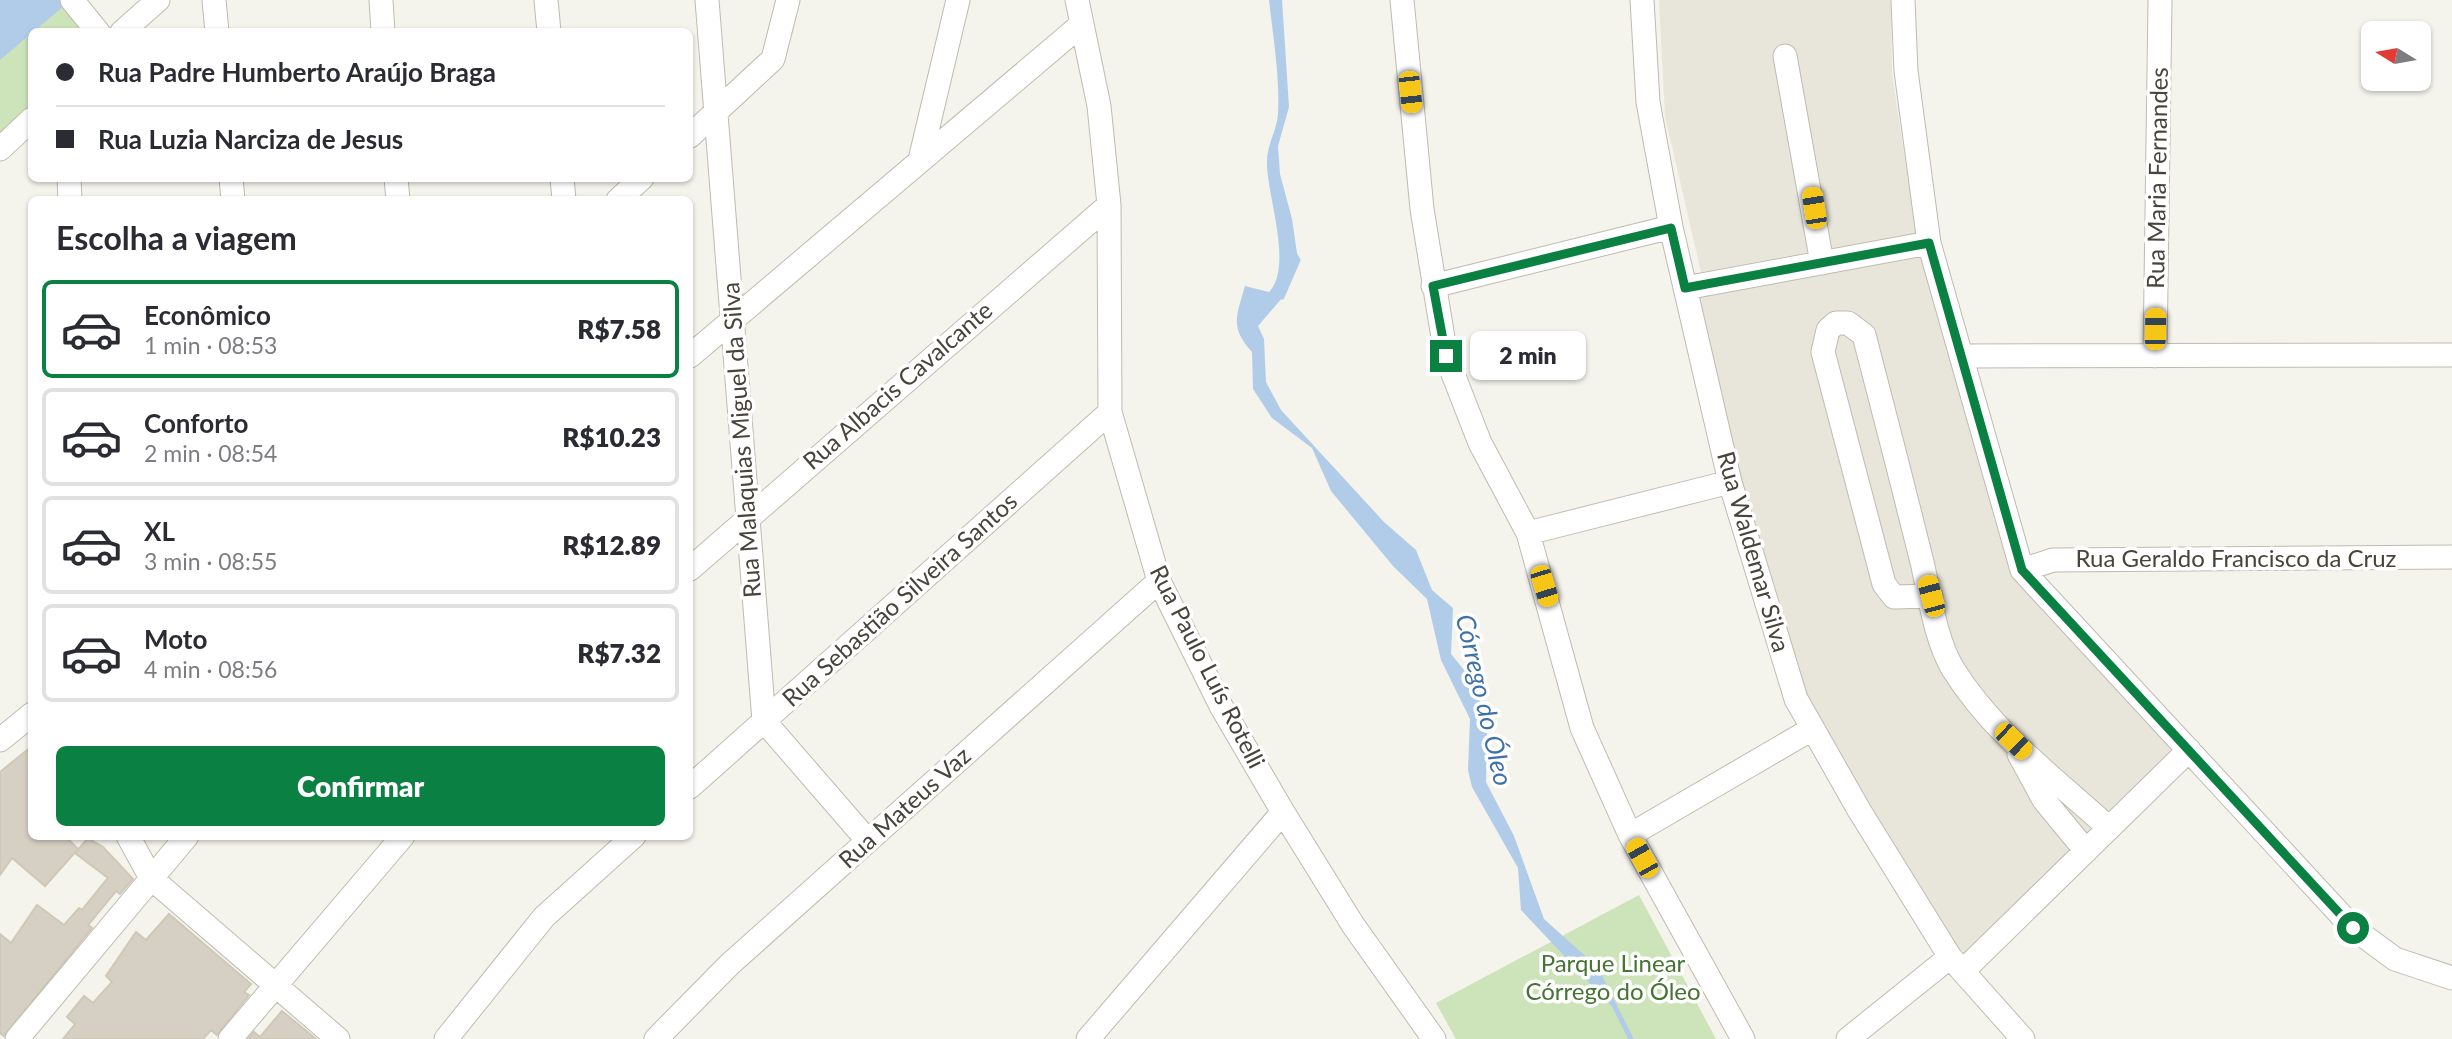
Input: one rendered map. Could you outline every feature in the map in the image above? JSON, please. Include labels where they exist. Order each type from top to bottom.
[{"type":"street","points":[[72,0],[95,28]]},
{"type":"street","points":[[126,28],[158,0]]},
{"type":"street","points":[[214,0],[217,28]]},
{"type":"street","points":[[381,0],[383,28]]},
{"type":"street","points":[[546,0],[549,28]]},
{"type":"street","name":"Rua Malaquias Miguel da Silva","points":[[707,0],[764,721]]},
{"type":"street","points":[[693,133],[773,59],[788,0]]},
{"type":"street","points":[[919,160],[958,0]]},
{"type":"street","name":"Rua Paulo Luís Rotelli","points":[[1077,0],[1099,106],[1109,205],[1110,412],[1159,581],[1221,706],[1283,813],[1353,925],[1434,1039]]},
{"type":"street","points":[[1402,0],[1422,209],[1446,356],[1480,443],[1528,533],[1582,728],[1630,835],[1743,1039]]},
{"type":"street","name":"Rua Waldemar Silva","points":[[1642,0],[1648,102],[1671,228],[1730,482],[1792,685],[1812,729],[1957,963],[2023,1039]]},
{"type":"street","points":[[1903,0],[1906,71],[1929,243],[2022,570],[2353,928],[2395,959],[2452,978]]},
{"type":"street","name":"Rua Maria Fernandes","points":[[2155,356],[2160,0]]},
{"type":"street","points":[[693,353],[1082,24]]},
{"type":"street","points":[[1785,56],[1822,262]]},
{"type":"street","points":[[0,149],[28,123]]},
{"type":"street","points":[[622,196],[638,182]]},
{"type":"street","name":"Rua Albacis Cavalcante","points":[[693,566],[1109,205]]},
{"type":"street","points":[[1433,286],[1671,228]]},
{"type":"street","points":[[1685,288],[1929,243]]},
{"type":"street","points":[[1931,596],[1894,597],[1884,584],[1823,352],[1828,330],[1836,323],[1848,323],[1864,335],[1931,596],[1942,641],[1952,668],[2013,741],[2109,828]]},
{"type":"street","points":[[1961,356],[2452,355]]},
{"type":"street","name":"Rua Sebastião Silveira Santos","points":[[693,785],[1110,412]]},
{"type":"street","points":[[1528,533],[1730,482]]},
{"type":"street","name":"Rua Geraldo Francisco da Cruz","points":[[2022,570],[2053,560],[2452,557]]},
{"type":"street","name":"Rua Mateus Vaz","points":[[656,1039],[730,964],[1159,581]]},
{"type":"street","points":[[0,740],[28,716]]},
{"type":"street","points":[[764,721],[868,841]]},
{"type":"street","points":[[1630,835],[1812,729]]},
{"type":"street","points":[[2013,741],[2044,800],[2086,851]]},
{"type":"street","points":[[1848,1039],[1957,963],[2086,851],[2189,750]]},
{"type":"street","points":[[1088,1039],[1283,813]]},
{"type":"street","points":[[130,840],[151,878],[338,1039]]},
{"type":"street","points":[[17,1039],[184,840]]},
{"type":"street","points":[[230,1039],[401,840]]},
{"type":"street","points":[[446,1039],[544,917],[630,840]]},
{"type":"shaded area","points":[[1659,0],[1891,0],[1892,74],[1916,233],[1701,272],[1665,116]]},
{"type":"shaded area","points":[[1929,243],[2022,570],[2189,750],[1964,970],[1812,729],[1685,288]]},
{"type":"green space","points":[[0,0],[70,0],[94,28],[28,28],[28,128],[0,157]]},
{"type":"green space","name":"Parque Linear Córrego do Óleo","points":[[1639,895],[1716,1039],[1456,1039],[1436,1003]]},
{"type":"water","points":[[0,0],[71,0],[38,28],[28,28],[28,36],[0,60]]},
{"type":"water","points":[[1269,0],[1282,0],[1289,107],[1278,146],[1280,174],[1292,219],[1298,260],[1283,297],[1258,326],[1264,339],[1266,382],[1281,410],[1384,522],[1416,550],[1432,590],[1453,608],[1451,654],[1469,676],[1481,703],[1487,730],[1486,782],[1514,836],[1544,919],[1593,963],[1618,1013],[1521,910],[1518,868],[1472,787],[1468,770],[1470,719],[1441,660],[1427,599],[1393,566],[1331,491],[1312,448],[1272,418],[1253,389],[1252,352],[1240,335],[1238,313],[1245,286],[1269,292],[1276,280],[1279,265],[1277,229],[1267,161],[1277,120],[1278,100]]},
{"type":"building","points":[[28,749],[28,840],[69,840],[78,849],[45,886],[12,858],[0,875],[0,772]]},
{"type":"building","points":[[86,840],[91,840],[103,847],[133,879],[120,894],[116,891],[88,925],[92,928],[4,1036],[0,1033],[0,934],[11,943],[37,905],[64,925],[79,908],[82,910],[108,878],[75,853]]},
{"type":"building","points":[[169,914],[251,984],[244,992],[249,995],[217,1035],[211,1030],[203,1039],[63,1039],[75,1024],[67,1017],[84,996],[93,1003],[112,982],[106,976],[136,932],[146,940]]},
{"type":"building","points":[[282,1011],[316,1039],[248,1039],[254,1032],[260,1037]]},
{"type":"waterway","name":"Córrego do Óleo","points":[[1282,297],[1298,260],[1295,255]]},
{"type":"waterway","name":"Córrego do Óleo","points":[[1588,959],[1593,963],[1631,1039]]},
{"type":"route","points":[[1446,356],[1433,286],[1671,228],[1685,288],[1929,243],[2022,570],[2353,928]]}]
